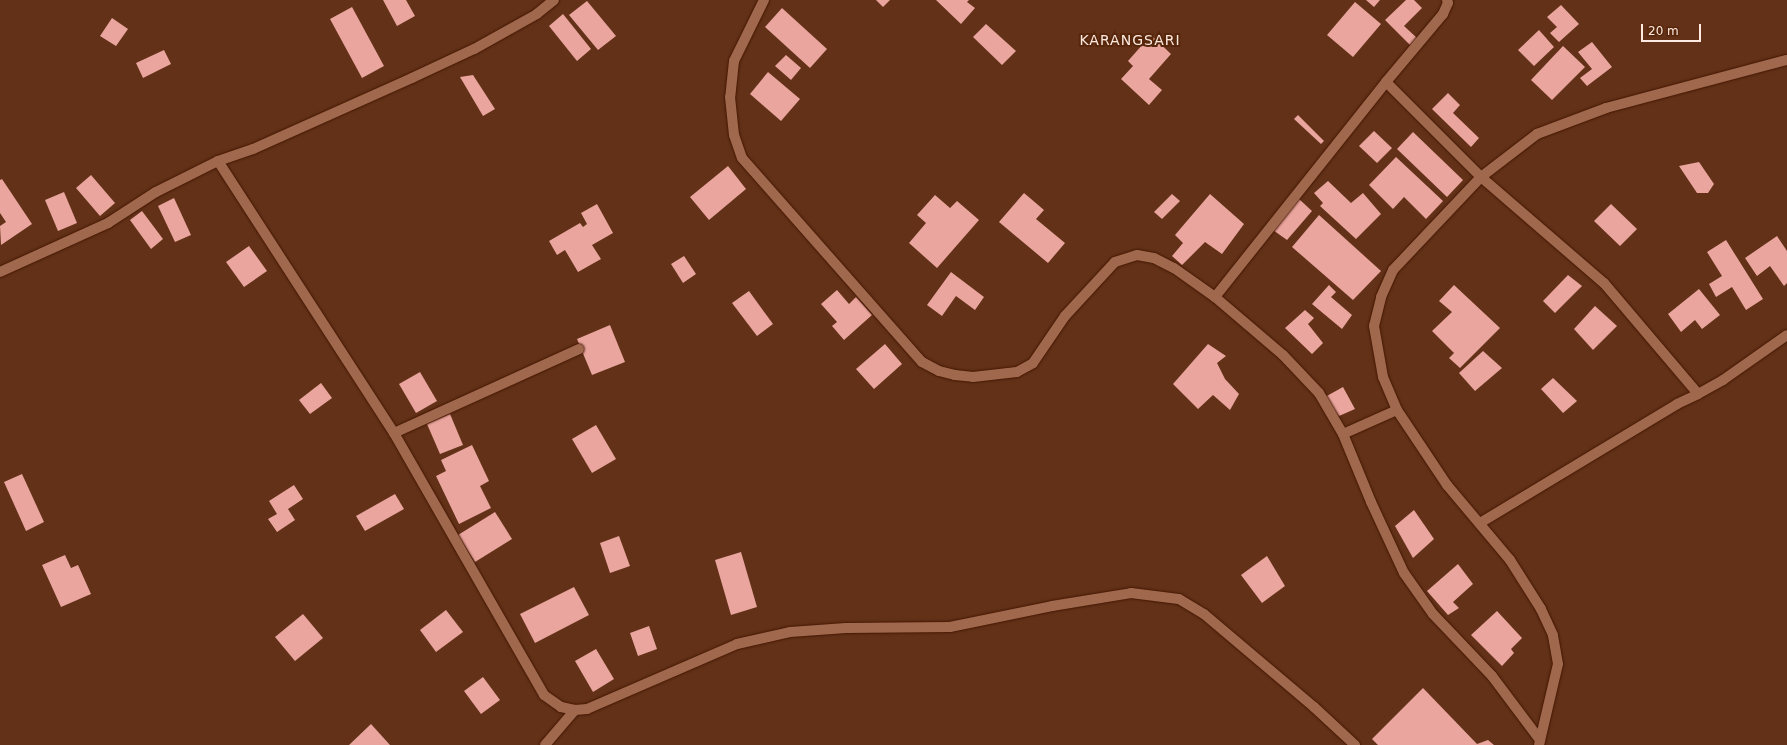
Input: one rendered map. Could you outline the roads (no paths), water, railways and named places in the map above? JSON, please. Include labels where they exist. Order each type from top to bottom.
[{"type":"street","points":[[0,272],[108,222],[156,192],[218,161],[253,149],[474,49],[537,14],[554,0]]},
{"type":"street","points":[[764,0],[734,61],[730,98],[734,135],[742,158],[922,362],[938,371],[955,375],[974,377],[1017,372],[1033,363],[1065,316],[1102,274],[1115,262],[1137,255],[1154,258],[1174,268],[1215,297],[1283,355],[1319,393],[1343,434],[1371,502],[1404,573],[1433,614],[1492,676],[1540,743]]},
{"type":"street","points":[[1215,297],[1386,82],[1443,14],[1448,3],[1447,0]]},
{"type":"street","points":[[1540,743],[1558,664],[1553,635],[1541,609],[1510,560],[1447,485],[1397,410],[1383,377],[1374,326],[1381,297],[1393,270],[1481,177],[1537,134],[1606,108],[1787,60]]},
{"type":"street","points":[[1386,82],[1481,177],[1604,283],[1698,394]]},
{"type":"street","points":[[218,161],[394,433],[544,695],[561,707],[575,710],[587,709],[737,644],[790,632],[846,628],[950,627],[1052,606],[1131,593],[1178,599],[1204,614],[1314,707],[1355,745]]},
{"type":"street","points":[[1480,523],[1677,404],[1723,380],[1787,335]]},
{"type":"street","points":[[394,433],[579,349]]},
{"type":"street","points":[[1343,434],[1397,410]]},
{"type":"street","points":[[545,745],[575,710]]},
{"type":"district","name":"KARANGSARI","points":[[1130,40]]}]
